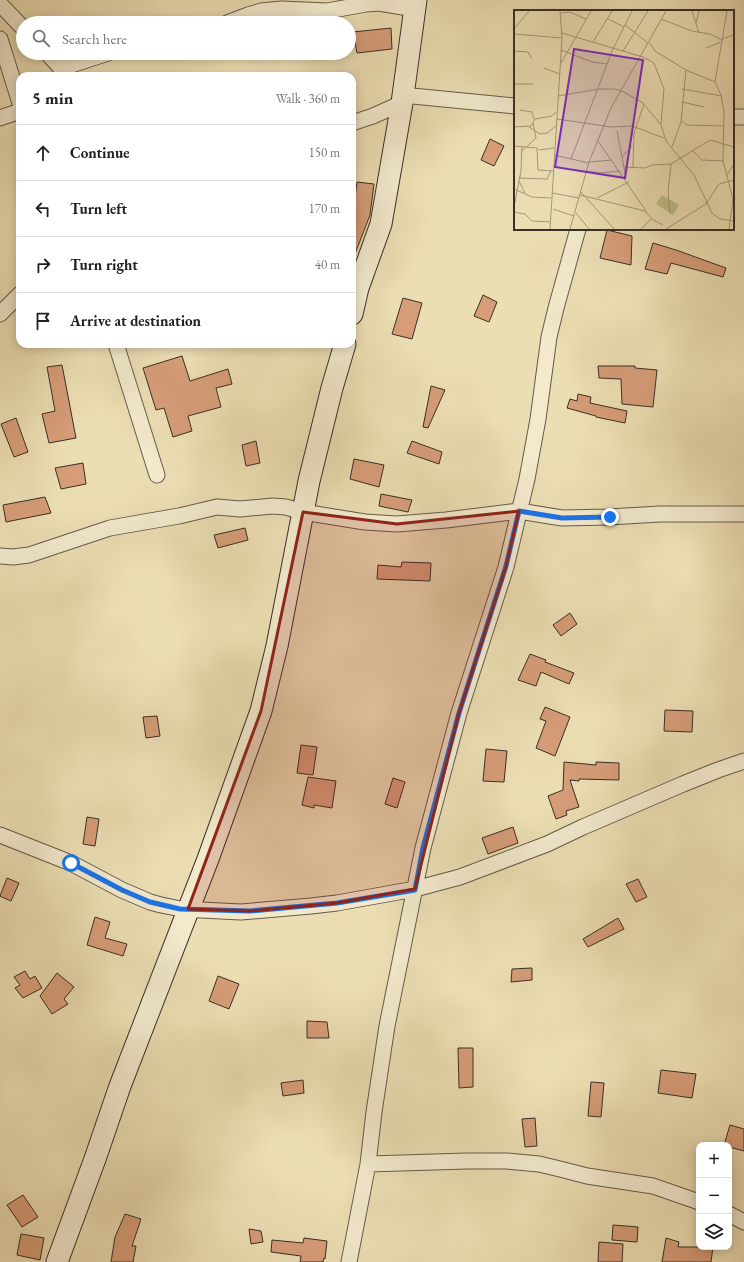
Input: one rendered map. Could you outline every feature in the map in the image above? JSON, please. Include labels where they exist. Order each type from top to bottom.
[{"type":"street","points":[[0,4],[16,21]]},
{"type":"street","points":[[245,16],[261,11],[282,9],[327,11],[366,4],[415,4],[402,99],[381,224],[356,297]]},
{"type":"street","points":[[0,39],[16,90]]},
{"type":"street","points":[[54,60],[65,72],[92,60]]},
{"type":"street","points":[[356,122],[373,116],[402,99],[514,106]]},
{"type":"street","points":[[0,118],[16,112]]},
{"type":"street","points":[[350,1262],[368,1164],[387,1026],[423,848],[459,713],[506,566],[533,450],[549,337],[578,230]]},
{"type":"street","points":[[0,314],[16,298]]},
{"type":"street","points":[[117,348],[157,475]]},
{"type":"street","points":[[57,1262],[120,1086],[208,859],[261,711],[277,646],[317,448],[342,348]]},
{"type":"street","points":[[0,556],[29,555],[110,528],[224,507],[240,509],[280,506],[303,512],[365,522],[397,524],[446,520],[519,511],[562,518],[660,514],[744,514]]},
{"type":"street","points":[[0,835],[71,863],[122,890],[150,902],[171,907],[250,911],[337,903],[415,890],[460,877],[527,852],[683,784],[744,761]]},
{"type":"street","points":[[368,1164],[467,1161],[507,1161],[539,1164],[587,1176],[653,1186],[696,1201]]},
{"type":"street","points":[[732,1216],[744,1222]]},
{"type":"highlighted area","points":[[519,511],[506,567],[459,713],[415,889],[337,903],[250,911],[188,909],[261,711],[303,512],[397,524]]},
{"type":"building","points":[[391,28],[392,49],[357,53],[356,32]]},
{"type":"building","points":[[490,139],[504,146],[494,166],[481,160]]},
{"type":"building","points":[[357,182],[374,184],[370,215],[356,251]]},
{"type":"building","points":[[607,230],[632,236],[631,265],[600,258]]},
{"type":"building","points":[[653,243],[726,268],[723,277],[671,263],[667,274],[645,269]]},
{"type":"building","points":[[483,295],[497,302],[489,322],[474,316]]},
{"type":"building","points":[[403,298],[422,303],[412,339],[392,334]]},
{"type":"building","points":[[182,356],[190,381],[228,369],[232,384],[216,388],[221,407],[188,416],[192,431],[173,437],[164,408],[156,410],[143,368]]},
{"type":"building","points":[[62,365],[76,438],[49,443],[42,414],[55,411],[47,367]]},
{"type":"building","points":[[598,366],[635,366],[635,368],[657,370],[653,407],[622,404],[621,379],[599,378]]},
{"type":"building","points":[[431,386],[445,390],[428,428],[423,427]]},
{"type":"building","points":[[578,394],[591,397],[590,403],[627,411],[625,423],[596,417],[567,408],[570,399],[577,401]]},
{"type":"building","points":[[16,418],[28,452],[14,457],[1,424]]},
{"type":"building","points":[[256,441],[260,463],[246,466],[242,445]]},
{"type":"building","points":[[412,441],[442,452],[439,464],[407,453]]},
{"type":"building","points":[[354,459],[384,465],[379,487],[350,479]]},
{"type":"building","points":[[83,463],[86,484],[61,489],[55,468]]},
{"type":"building","points":[[381,494],[412,500],[408,512],[379,506]]},
{"type":"building","points":[[45,497],[51,513],[6,522],[3,505]]},
{"type":"building","points":[[245,528],[248,540],[218,548],[214,535]]},
{"type":"building","points":[[402,562],[431,563],[430,581],[377,579],[378,565],[401,567]]},
{"type":"building","points":[[570,613],[577,624],[561,636],[553,625]]},
{"type":"building","points":[[530,654],[546,660],[545,662],[574,673],[569,684],[541,672],[536,686],[518,680]]},
{"type":"building","points":[[545,707],[570,717],[555,756],[536,748],[546,721],[540,719]]},
{"type":"building","points":[[665,710],[693,711],[692,732],[664,731]]},
{"type":"building","points":[[157,716],[160,736],[146,738],[143,717]]},
{"type":"building","points":[[301,745],[317,747],[313,775],[297,773]]},
{"type":"building","points":[[486,749],[507,751],[504,782],[483,781]]},
{"type":"building","points":[[564,762],[596,765],[596,762],[619,763],[619,780],[570,780],[579,807],[566,811],[567,815],[556,819],[548,796],[563,790]]},
{"type":"building","points":[[308,777],[336,781],[332,808],[314,805],[314,808],[302,805]]},
{"type":"building","points":[[393,778],[405,782],[397,808],[385,804]]},
{"type":"building","points":[[87,817],[99,819],[95,846],[83,844]]},
{"type":"building","points":[[513,827],[518,843],[488,854],[482,838]]},
{"type":"building","points":[[7,878],[19,883],[11,901],[0,896]]},
{"type":"building","points":[[638,879],[647,897],[636,902],[626,884]]},
{"type":"building","points":[[95,917],[110,922],[105,938],[127,944],[123,956],[87,945]]},
{"type":"building","points":[[618,918],[624,929],[588,947],[583,939]]},
{"type":"building","points":[[532,968],[532,980],[511,982],[512,969]]},
{"type":"building","points":[[25,971],[30,979],[35,976],[42,988],[23,998],[15,988],[20,985],[14,977]]},
{"type":"building","points":[[57,973],[74,987],[64,999],[68,1004],[52,1014],[40,996]]},
{"type":"building","points":[[218,976],[239,984],[229,1009],[209,1001]]},
{"type":"building","points":[[307,1021],[327,1022],[329,1038],[307,1038]]},
{"type":"building","points":[[458,1048],[473,1048],[473,1087],[459,1088]]},
{"type":"building","points":[[661,1070],[696,1074],[692,1098],[658,1093]]},
{"type":"building","points":[[303,1080],[304,1093],[283,1096],[281,1083]]},
{"type":"building","points":[[591,1082],[604,1083],[601,1117],[588,1116]]},
{"type":"building","points":[[535,1118],[537,1146],[525,1147],[522,1119]]},
{"type":"building","points":[[730,1125],[744,1129],[744,1151],[732,1148],[732,1142],[725,1142]]},
{"type":"building","points":[[23,1195],[38,1217],[22,1227],[7,1205]]},
{"type":"building","points":[[125,1214],[141,1219],[132,1246],[136,1246],[133,1262],[111,1262],[115,1237]]},
{"type":"building","points":[[613,1225],[638,1227],[637,1242],[612,1240]]},
{"type":"building","points":[[249,1229],[261,1231],[263,1242],[251,1244]]},
{"type":"building","points":[[21,1234],[44,1238],[40,1260],[17,1255]]},
{"type":"building","points":[[304,1238],[327,1241],[325,1259],[324,1258],[323,1262],[300,1262],[301,1256],[271,1252],[272,1240],[303,1243]]},
{"type":"building","points":[[666,1238],[679,1242],[678,1247],[696,1247],[696,1250],[713,1250],[711,1262],[662,1262]]},
{"type":"building","points":[[599,1242],[623,1244],[622,1262],[598,1262]]},
{"type":"route","points":[[71,863],[122,890],[150,902],[180,909],[241,912],[337,903],[415,890],[423,848],[459,713],[506,566],[519,511],[562,518],[610,517]]}]
